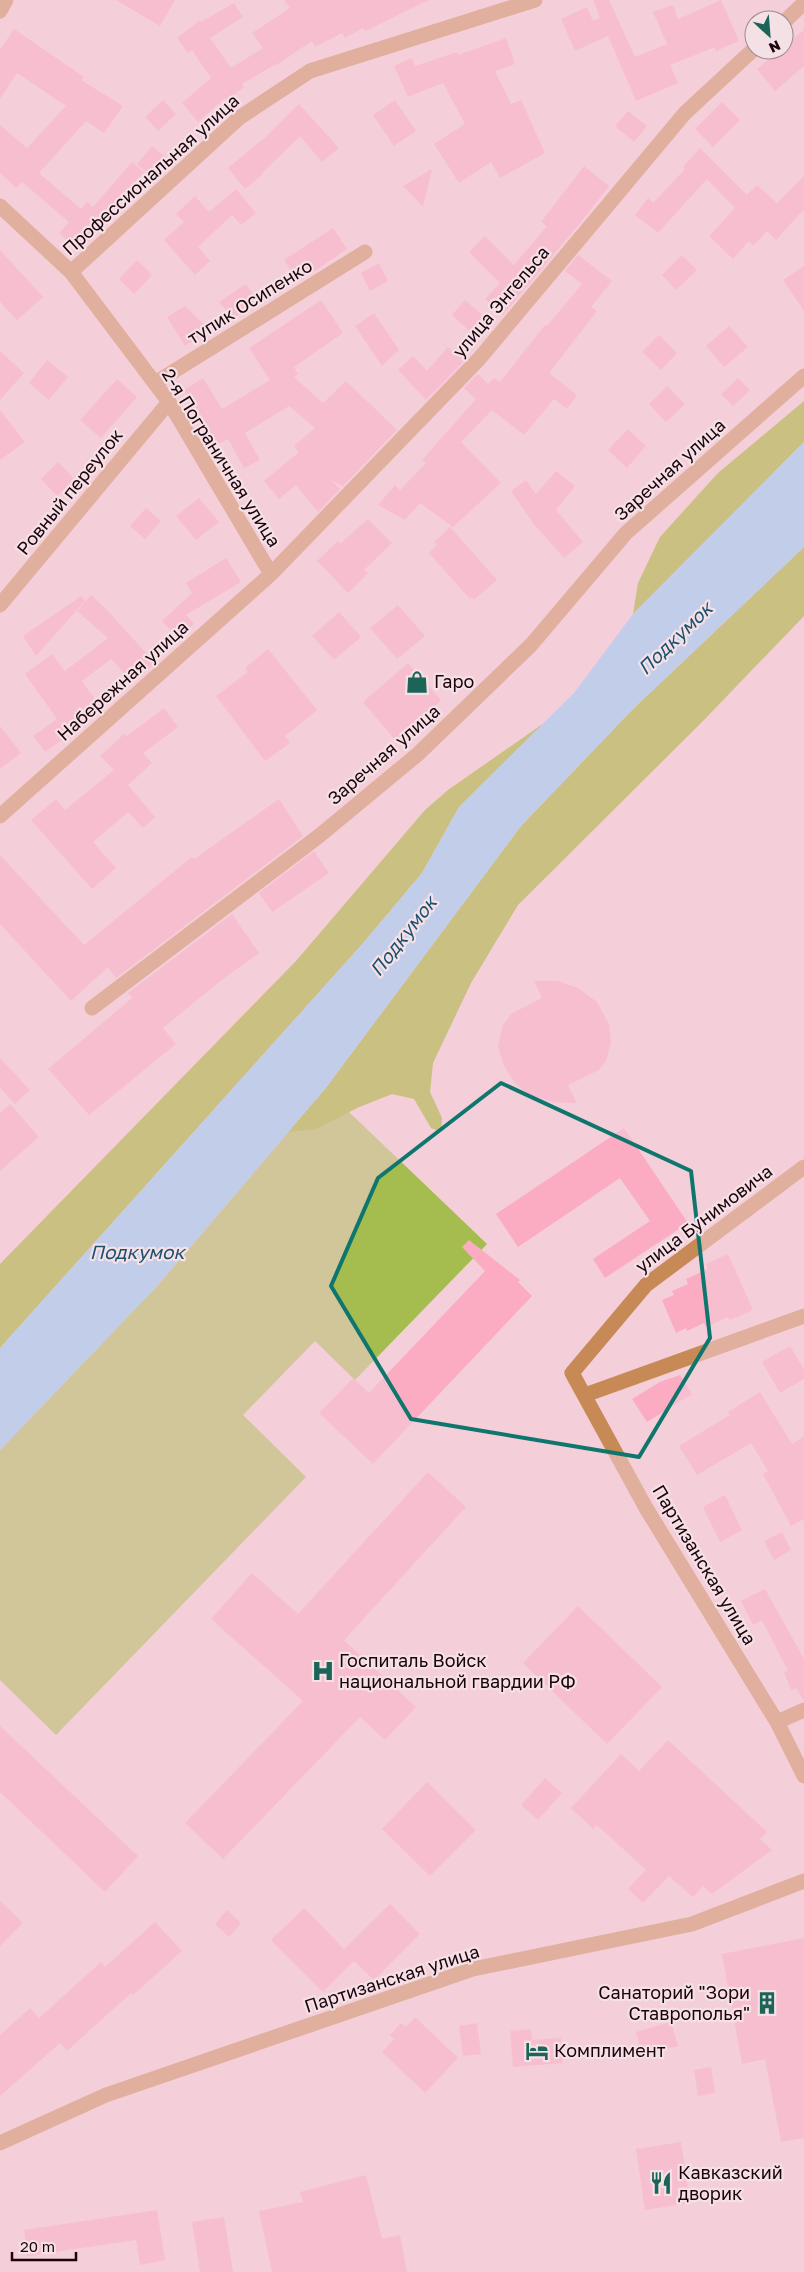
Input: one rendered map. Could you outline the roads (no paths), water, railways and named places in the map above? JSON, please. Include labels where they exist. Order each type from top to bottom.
[{"type":"street","points":[[0,11],[6,0]]},
{"type":"street","name":"Профессиональная улица","points":[[71,272],[239,118],[310,71],[535,0]]},
{"type":"street","points":[[794,12],[804,3]]},
{"type":"street","name":"улица Энгельса","points":[[270,574],[479,359],[685,113],[744,59]]},
{"type":"street","name":"2-я Пограничная улица","points":[[0,206],[71,272],[169,402],[270,574]]},
{"type":"street","name":"тупик Осипенко","points":[[155,383],[365,252]]},
{"type":"street","name":"Заречная улица","points":[[92,1008],[319,836],[418,754],[531,645],[626,534],[804,376]]},
{"type":"street","name":"Ровный переулок","points":[[0,606],[169,402]]},
{"type":"street","name":"Набережная улица","points":[[0,816],[270,574]]},
{"type":"street","name":"улица Бунимовича","points":[[572,1373],[646,1285],[804,1167]]},
{"type":"street","points":[[585,1395],[804,1316]]},
{"type":"street","name":"Партизанская улица","points":[[572,1373],[646,1508],[777,1722],[804,1776]]},
{"type":"street","points":[[777,1722],[804,1710]]},
{"type":"street","name":"Партизанская улица","points":[[0,2143],[106,2095],[472,1969],[692,1924],[804,1881]]},
{"type":"water","name":"Подкумок","points":[[804,442],[804,547],[633,709],[521,826],[325,1089],[158,1285],[0,1450],[0,1348],[365,941],[422,873],[459,807],[574,693],[633,614]]},
{"type":"place","name":"Гаро","points":[[417,682]]},
{"type":"place","name":"Госпиталь Войск национальной гвардии РФ","points":[[323,1671]]},
{"type":"place","name":"Санаторий \"Зори Ставрополья\"","points":[[767,2003]]},
{"type":"place","name":"Комплимент","points":[[537,2051]]},
{"type":"place","name":"Кавказский дворик","points":[[661,2183]]}]
